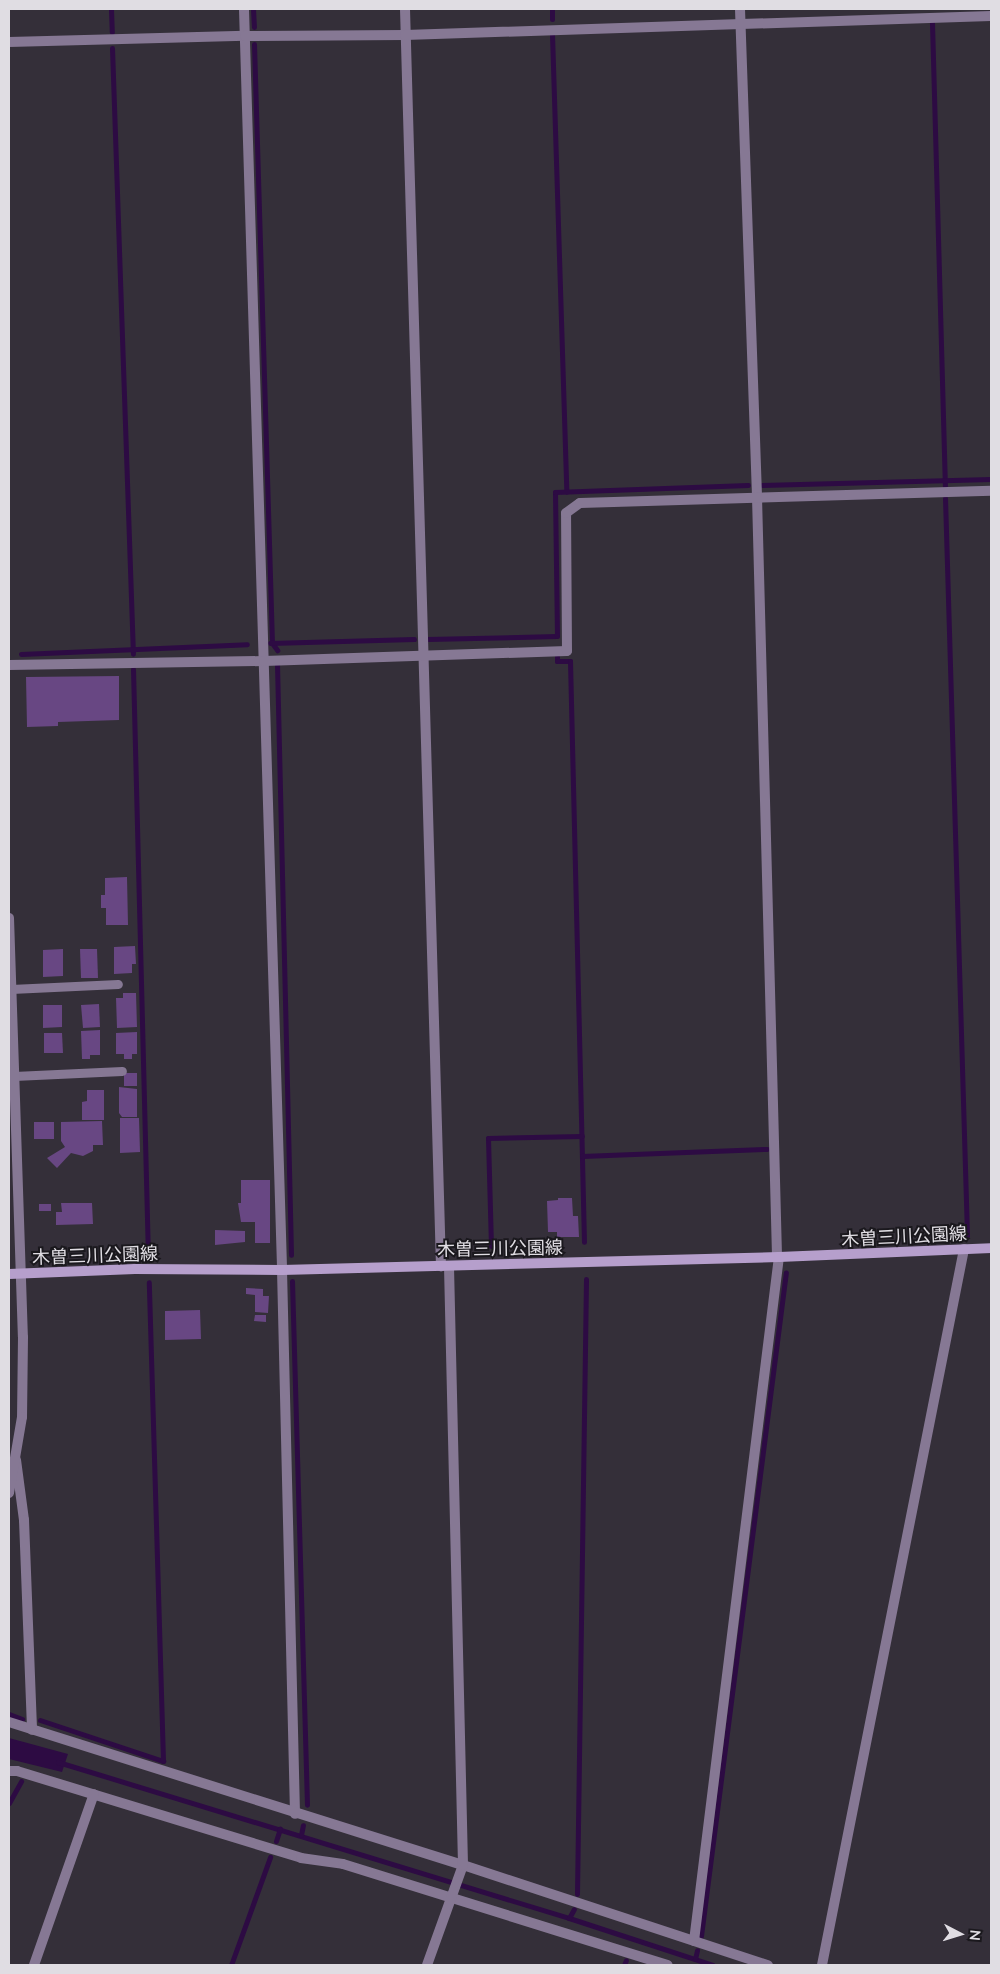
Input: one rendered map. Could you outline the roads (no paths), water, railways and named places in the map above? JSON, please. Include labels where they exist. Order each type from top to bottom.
[{"type":"main road","name":"木曽三川公園線","points":[[14,1274],[136,1269],[282,1270],[778,1258],[991,1248]]},
{"type":"street","points":[[244,9],[282,1270],[295,1814]]},
{"type":"street","points":[[405,9],[422,657],[445,1266],[462,1869],[426,1965]]},
{"type":"street","points":[[694,1941],[778,1258],[740,9]]},
{"type":"street","points":[[9,42],[245,36],[405,35],[741,22],[991,16]]},
{"type":"street","points":[[9,665],[264,661],[567,651],[566,513],[580,503],[991,491]]},
{"type":"street","points":[[9,918],[14,1076],[14,1274],[23,1337],[22,1417],[9,1494]]},
{"type":"street","points":[[822,1965],[964,1249]]},
{"type":"street","points":[[16,1460],[24,1520],[32,1730]]},
{"type":"street","points":[[9,1722],[462,1869],[768,1965]]},
{"type":"street","points":[[9,1771],[17,1770],[301,1858],[343,1864],[452,1895],[668,1965]]},
{"type":"street","points":[[34,1965],[94,1794]]},
{"type":"lane","points":[[11,989],[118,984]]},
{"type":"lane","points":[[14,1076],[122,1071]]},
{"type":"waterway","points":[[111,9],[112,32]]},
{"type":"waterway","points":[[253,9],[254,27]]},
{"type":"waterway","points":[[552,9],[552,19]]},
{"type":"waterway","points":[[932,23],[945,486]]},
{"type":"waterway","points":[[552,34],[566,492]]},
{"type":"waterway","points":[[254,44],[272,643],[277,650]]},
{"type":"waterway","points":[[112,48],[133,654]]},
{"type":"waterway","points":[[762,485],[991,479]]},
{"type":"waterway","points":[[427,639],[557,636],[555,492],[748,485]]},
{"type":"waterway","points":[[945,498],[967,1236]]},
{"type":"waterway","points":[[270,643],[414,639]]},
{"type":"waterway","points":[[21,654],[247,644]]},
{"type":"waterway","points":[[557,657],[557,661],[570,661],[584,1242]]},
{"type":"waterway","points":[[277,664],[291,1255]]},
{"type":"waterway","points":[[133,669],[148,1256]]},
{"type":"waterway","points":[[491,1246],[488,1138],[582,1136]]},
{"type":"waterway","points":[[582,1156],[767,1149]]},
{"type":"waterway","points":[[701,1936],[786,1272]]},
{"type":"waterway","points":[[577,1894],[586,1279]]},
{"type":"waterway","points":[[292,1281],[307,1805]]},
{"type":"waterway","points":[[40,1720],[163,1761],[149,1282]]},
{"type":"waterway","points":[[9,1714],[22,1719]]},
{"type":"waterway","points":[[58,1762],[569,1918],[713,1965]]},
{"type":"waterway","points":[[9,1803],[21,1781]]},
{"type":"waterway","points":[[301,1835],[303,1825]]},
{"type":"waterway","points":[[276,1841],[280,1829]]},
{"type":"waterway","points":[[231,1965],[270,1857]]},
{"type":"waterway","points":[[569,1918],[574,1909]]},
{"type":"waterway","points":[[695,1959],[697,1950]]},
{"type":"waterway","points":[[624,1965],[626,1960]]}]
